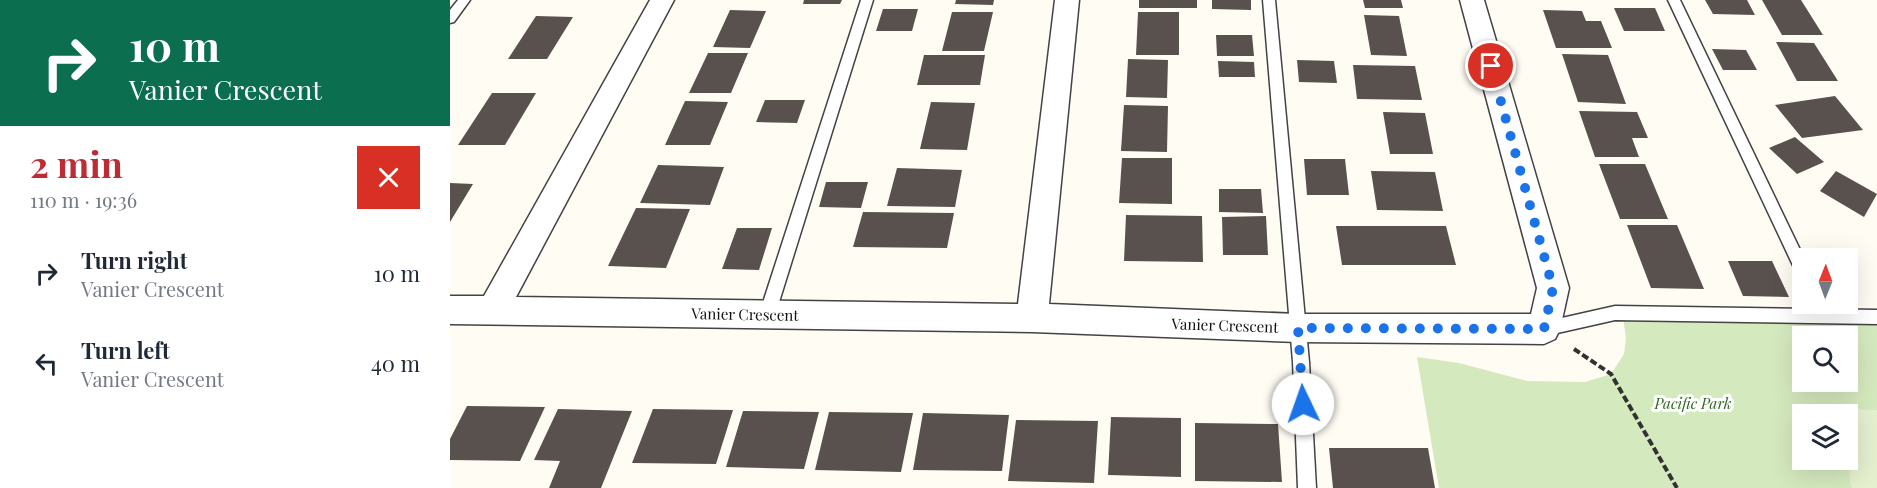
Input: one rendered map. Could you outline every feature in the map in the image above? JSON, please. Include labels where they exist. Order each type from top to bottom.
[{"type":"street","points":[[493,310],[662,0]]},
{"type":"street","points":[[1032,318],[1067,0]]},
{"type":"street","points":[[1472,0],[1553,288],[1544,329]]},
{"type":"street","name":"Vanier Crescent","points":[[450,310],[1032,318],[1298,328],[1544,329]]},
{"type":"lane","points":[[450,19],[464,0]]},
{"type":"lane","points":[[767,315],[867,0]]},
{"type":"lane","points":[[1269,0],[1298,328],[1307,488]]},
{"type":"lane","points":[[1674,0],[1792,248]]},
{"type":"lane","points":[[1544,329],[1615,313],[1792,310]]},
{"type":"lane","points":[[1853,314],[1877,317]]},
{"type":"path","points":[[1544,329],[1611,374],[1677,488]]},
{"type":"green space","name":"Pacific Park","points":[[1623,318],[1877,325],[1877,488],[1439,488],[1417,357],[1459,363],[1527,381],[1585,382],[1611,374],[1624,354],[1626,338]]},
{"type":"green space","points":[[1858,409],[1877,410],[1877,488],[1852,488],[1850,470],[1858,470]]},
{"type":"building","points":[[804,0],[842,0],[840,4],[803,4]]},
{"type":"building","points":[[956,0],[994,0],[993,5],[955,4]]},
{"type":"building","points":[[1139,0],[1197,0],[1197,8],[1139,8]]},
{"type":"building","points":[[1212,0],[1251,0],[1251,10],[1212,9]]},
{"type":"building","points":[[1363,0],[1401,0],[1403,8],[1365,8]]},
{"type":"building","points":[[1705,0],[1747,0],[1755,15],[1713,14]]},
{"type":"building","points":[[1762,0],[1801,0],[1823,35],[1782,35]]},
{"type":"building","points":[[1614,8],[1655,8],[1665,31],[1624,31]]},
{"type":"building","points":[[883,9],[918,9],[912,31],[876,31]]},
{"type":"building","points":[[730,10],[766,11],[750,48],[713,47]]},
{"type":"building","points":[[1543,10],[1582,11],[1586,21],[1601,21],[1612,48],[1556,48]]},
{"type":"building","points":[[952,12],[993,12],[984,51],[942,51]]},
{"type":"building","points":[[1138,12],[1179,12],[1179,55],[1136,55]]},
{"type":"building","points":[[1364,15],[1399,16],[1407,56],[1371,55]]},
{"type":"building","points":[[536,16],[573,17],[547,59],[508,59]]},
{"type":"building","points":[[1216,35],[1252,35],[1254,56],[1217,56]]},
{"type":"building","points":[[1776,42],[1814,43],[1838,81],[1797,81]]},
{"type":"building","points":[[1712,49],[1746,50],[1757,70],[1723,70]]},
{"type":"building","points":[[708,53],[748,53],[731,93],[689,93]]},
{"type":"building","points":[[1562,54],[1608,55],[1626,104],[1578,102]]},
{"type":"building","points":[[924,55],[985,55],[980,85],[917,85]]},
{"type":"building","points":[[1128,59],[1168,60],[1167,98],[1126,97]]},
{"type":"building","points":[[1297,60],[1334,61],[1337,83],[1299,82]]},
{"type":"building","points":[[1218,61],[1254,62],[1255,77],[1219,77]]},
{"type":"building","points":[[1353,65],[1415,66],[1422,100],[1357,99]]},
{"type":"building","points":[[492,93],[536,93],[505,145],[458,145]]},
{"type":"building","points":[[1835,96],[1863,130],[1802,138],[1775,105]]},
{"type":"building","points":[[765,100],[805,100],[797,123],[756,122]]},
{"type":"building","points":[[685,101],[728,102],[710,145],[665,145]]},
{"type":"building","points":[[931,102],[975,103],[967,150],[920,149]]},
{"type":"building","points":[[1124,105],[1168,106],[1167,152],[1121,151]]},
{"type":"building","points":[[1579,111],[1637,112],[1648,138],[1632,138],[1639,157],[1595,157]]},
{"type":"building","points":[[1383,112],[1425,113],[1433,154],[1390,154]]},
{"type":"building","points":[[1795,137],[1824,162],[1797,174],[1769,148]]},
{"type":"building","points":[[1122,158],[1172,158],[1172,204],[1119,203]]},
{"type":"building","points":[[1304,159],[1345,159],[1349,195],[1307,195]]},
{"type":"building","points":[[1599,164],[1645,164],[1668,219],[1620,219]]},
{"type":"building","points":[[658,165],[724,167],[710,205],[640,203]]},
{"type":"building","points":[[897,168],[962,170],[955,207],[887,206]]},
{"type":"building","points":[[1371,171],[1435,172],[1443,211],[1377,210]]},
{"type":"building","points":[[1836,171],[1877,194],[1864,217],[1820,191]]},
{"type":"building","points":[[826,182],[868,182],[861,208],[819,207]]},
{"type":"building","points":[[450,183],[473,184],[450,222]]},
{"type":"building","points":[[1219,189],[1261,189],[1263,213],[1219,212]]},
{"type":"building","points":[[636,208],[690,209],[666,268],[608,266]]},
{"type":"building","points":[[863,212],[954,213],[947,248],[853,247]]},
{"type":"building","points":[[1126,215],[1202,216],[1203,262],[1124,261]]},
{"type":"building","points":[[1266,216],[1268,255],[1223,255],[1222,217]]},
{"type":"building","points":[[1627,225],[1677,225],[1704,289],[1651,288]]},
{"type":"building","points":[[1336,226],[1446,226],[1456,265],[1342,265]]},
{"type":"building","points":[[737,228],[772,228],[759,270],[722,269]]},
{"type":"building","points":[[1728,261],[1772,261],[1789,297],[1743,296]]},
{"type":"building","points":[[467,406],[545,407],[520,461],[450,460],[450,439]]},
{"type":"building","points":[[558,409],[632,411],[601,488],[549,488],[560,461],[534,460]]},
{"type":"building","points":[[653,409],[733,410],[716,464],[632,463]]},
{"type":"building","points":[[743,411],[819,412],[804,469],[726,467]]},
{"type":"building","points":[[829,412],[913,413],[901,472],[815,470]]},
{"type":"building","points":[[923,413],[1009,415],[1002,471],[913,470]]},
{"type":"building","points":[[1111,417],[1181,418],[1181,477],[1108,475]]},
{"type":"building","points":[[1016,420],[1098,421],[1094,483],[1008,481]]},
{"type":"building","points":[[1195,423],[1278,424],[1282,482],[1195,481]]},
{"type":"building","points":[[1329,448],[1428,448],[1435,488],[1333,488]]},
{"type":"route","points":[[1303,404],[1298,328],[1544,329],[1553,288],[1491,66]]}]
